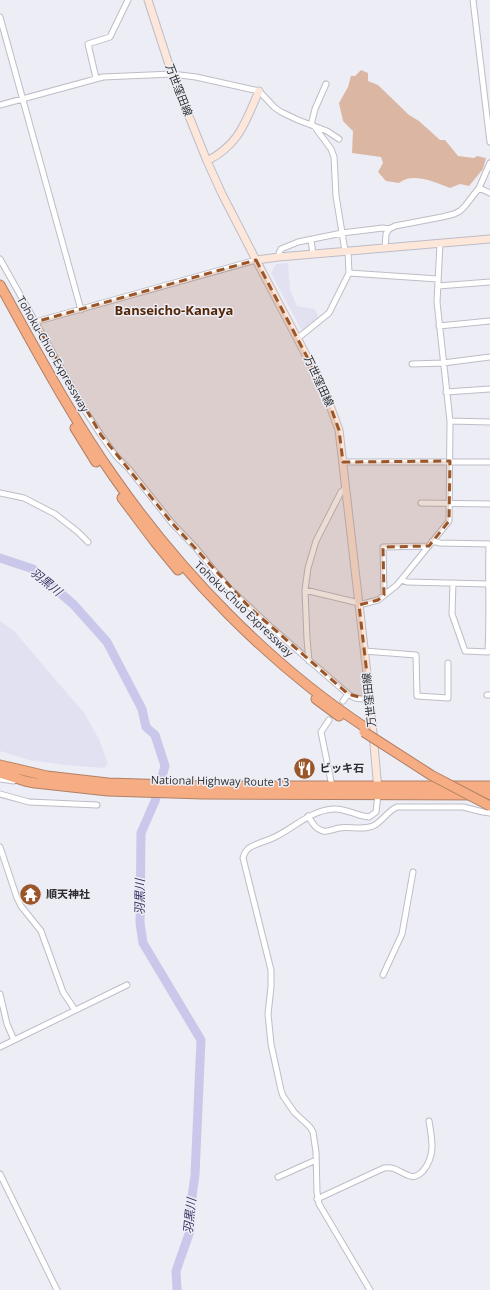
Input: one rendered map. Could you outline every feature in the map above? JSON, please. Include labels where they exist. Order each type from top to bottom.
[{"type":"highway","name":"Tohoku-Chuo Expressway","points":[[0,285],[64,400],[101,458],[144,518],[186,570],[277,660],[365,730],[431,775],[490,806]]},
{"type":"highway","name":"Tohoku-Chuo Expressway","points":[[0,295],[84,444],[115,489],[155,542],[207,600],[262,654],[329,709],[435,772],[490,801]]},
{"type":"highway","name":"National Highway Route 13","points":[[0,765],[47,776],[108,787]]},
{"type":"highway","name":"National Highway Route 13","points":[[0,772],[35,783],[204,790],[378,790],[490,786]]},
{"type":"highway","name":"National Highway Route 13","points":[[204,790],[332,786],[378,790],[490,795]]},
{"type":"main road","name":"万世窪田線","points":[[148,0],[172,74],[222,194],[324,389],[339,430],[370,700],[378,790]]},
{"type":"main road","points":[[207,160],[221,152],[241,132],[260,91]]},
{"type":"main road","points":[[256,260],[490,239]]},
{"type":"street","points":[[96,78],[88,44],[110,37],[128,0]]},
{"type":"street","points":[[473,0],[487,102],[490,142]]},
{"type":"street","points":[[0,17],[80,310]]},
{"type":"street","points":[[0,104],[96,78],[172,74],[196,77],[260,91],[274,107],[289,117],[327,130],[339,138]]},
{"type":"street","points":[[298,338],[329,313],[349,273],[347,251],[342,233],[336,196],[334,157],[331,149],[312,125],[315,109],[326,84]]},
{"type":"street","points":[[386,248],[386,234],[389,229],[395,226],[454,214],[466,206],[479,188],[490,163]]},
{"type":"street","points":[[479,188],[490,193]]},
{"type":"street","points":[[278,257],[281,249],[298,242],[342,233],[383,228],[389,229]]},
{"type":"street","points":[[311,240],[313,254]]},
{"type":"street","points":[[304,590],[359,604],[378,600],[401,580],[449,521],[450,421],[437,302],[440,243]]},
{"type":"street","points":[[0,259],[97,430],[116,456],[129,469],[172,523],[196,548],[229,588],[309,661],[348,694],[355,698],[370,700]]},
{"type":"street","points":[[35,322],[256,260]]},
{"type":"street","points":[[349,273],[438,279]]},
{"type":"street","points":[[438,286],[490,282]]},
{"type":"street","points":[[440,326],[490,321]]},
{"type":"street","points":[[412,364],[443,363],[490,357]]},
{"type":"street","points":[[446,392],[490,389]]},
{"type":"street","points":[[450,421],[490,422]]},
{"type":"street","points":[[343,462],[490,462]]},
{"type":"street","points":[[309,661],[306,639],[304,590],[308,568],[316,540],[341,492],[346,488]]},
{"type":"street","points":[[0,493],[24,498],[55,514],[88,542]]},
{"type":"street","points":[[421,503],[490,504]]},
{"type":"street","points":[[432,541],[440,543],[490,544],[488,584],[490,615],[488,652],[465,651],[452,614],[453,583]]},
{"type":"street","points":[[384,595],[382,547],[429,546]]},
{"type":"street","points":[[401,580],[407,582],[488,584]]},
{"type":"street","points":[[364,651],[416,655],[417,696],[448,698],[448,663]]},
{"type":"street","points":[[343,701],[348,694]]},
{"type":"street","points":[[329,720],[321,732],[332,786]]},
{"type":"street","points":[[0,778],[20,783],[35,783]]},
{"type":"street","points":[[370,1290],[317,1200],[316,1160],[313,1132],[310,1127],[289,1107],[280,1090],[268,1022],[271,970],[243,858],[245,852],[250,848],[274,837],[317,812],[344,809],[358,815],[369,817],[376,812],[378,790]]},
{"type":"street","points":[[0,794],[29,802],[97,805]]},
{"type":"street","points":[[308,816],[313,825],[324,831],[338,828],[360,828],[374,825],[391,810],[397,807],[463,808],[490,813]]},
{"type":"street","points":[[0,847],[21,906],[40,931],[64,992],[75,1010]]},
{"type":"street","points":[[383,975],[402,934],[413,872]]},
{"type":"street","points":[[0,1047],[127,985]]},
{"type":"street","points":[[0,994],[6,1019],[14,1040]]},
{"type":"street","points":[[317,1200],[384,1168],[393,1168],[410,1177],[415,1177],[420,1174],[427,1166],[432,1155],[429,1121]]},
{"type":"street","points":[[278,1177],[316,1160]]},
{"type":"street","points":[[0,1174],[57,1290]]},
{"type":"highlighted area","points":[[256,260],[324,389],[339,430],[343,462],[450,461],[449,521],[429,546],[383,547],[384,595],[378,600],[359,605],[370,700],[348,694],[250,608],[172,523],[101,435],[35,322]]},
{"type":"shaded area","points":[[361,70],[368,73],[368,81],[378,85],[409,115],[419,121],[440,140],[445,140],[458,156],[474,158],[477,156],[486,158],[483,169],[469,186],[460,184],[450,188],[417,178],[411,178],[399,183],[386,181],[378,172],[383,163],[381,157],[352,153],[353,131],[343,121],[339,103],[348,87],[351,76],[355,76]]},
{"type":"shaded area","points":[[288,263],[290,290],[297,306],[315,309],[319,319],[302,331],[271,273],[276,264]]},
{"type":"shaded area","points":[[0,621],[13,630],[84,713],[99,739],[108,764],[104,768],[29,760],[0,751]]},
{"type":"waterway","name":"羽黒川","points":[[0,558],[33,569],[74,605],[107,642],[142,709],[146,727],[155,735],[165,766],[155,801],[141,833],[140,923],[143,943],[201,1040],[195,1175],[190,1231],[176,1271],[177,1290]]},
{"type":"place","name":"ビッキ石","points":[[305,768]]},
{"type":"place","name":"順天神社","points":[[30,894]]},
{"type":"district","name":"Banseicho-Kanaya","points":[[174,310]]}]
